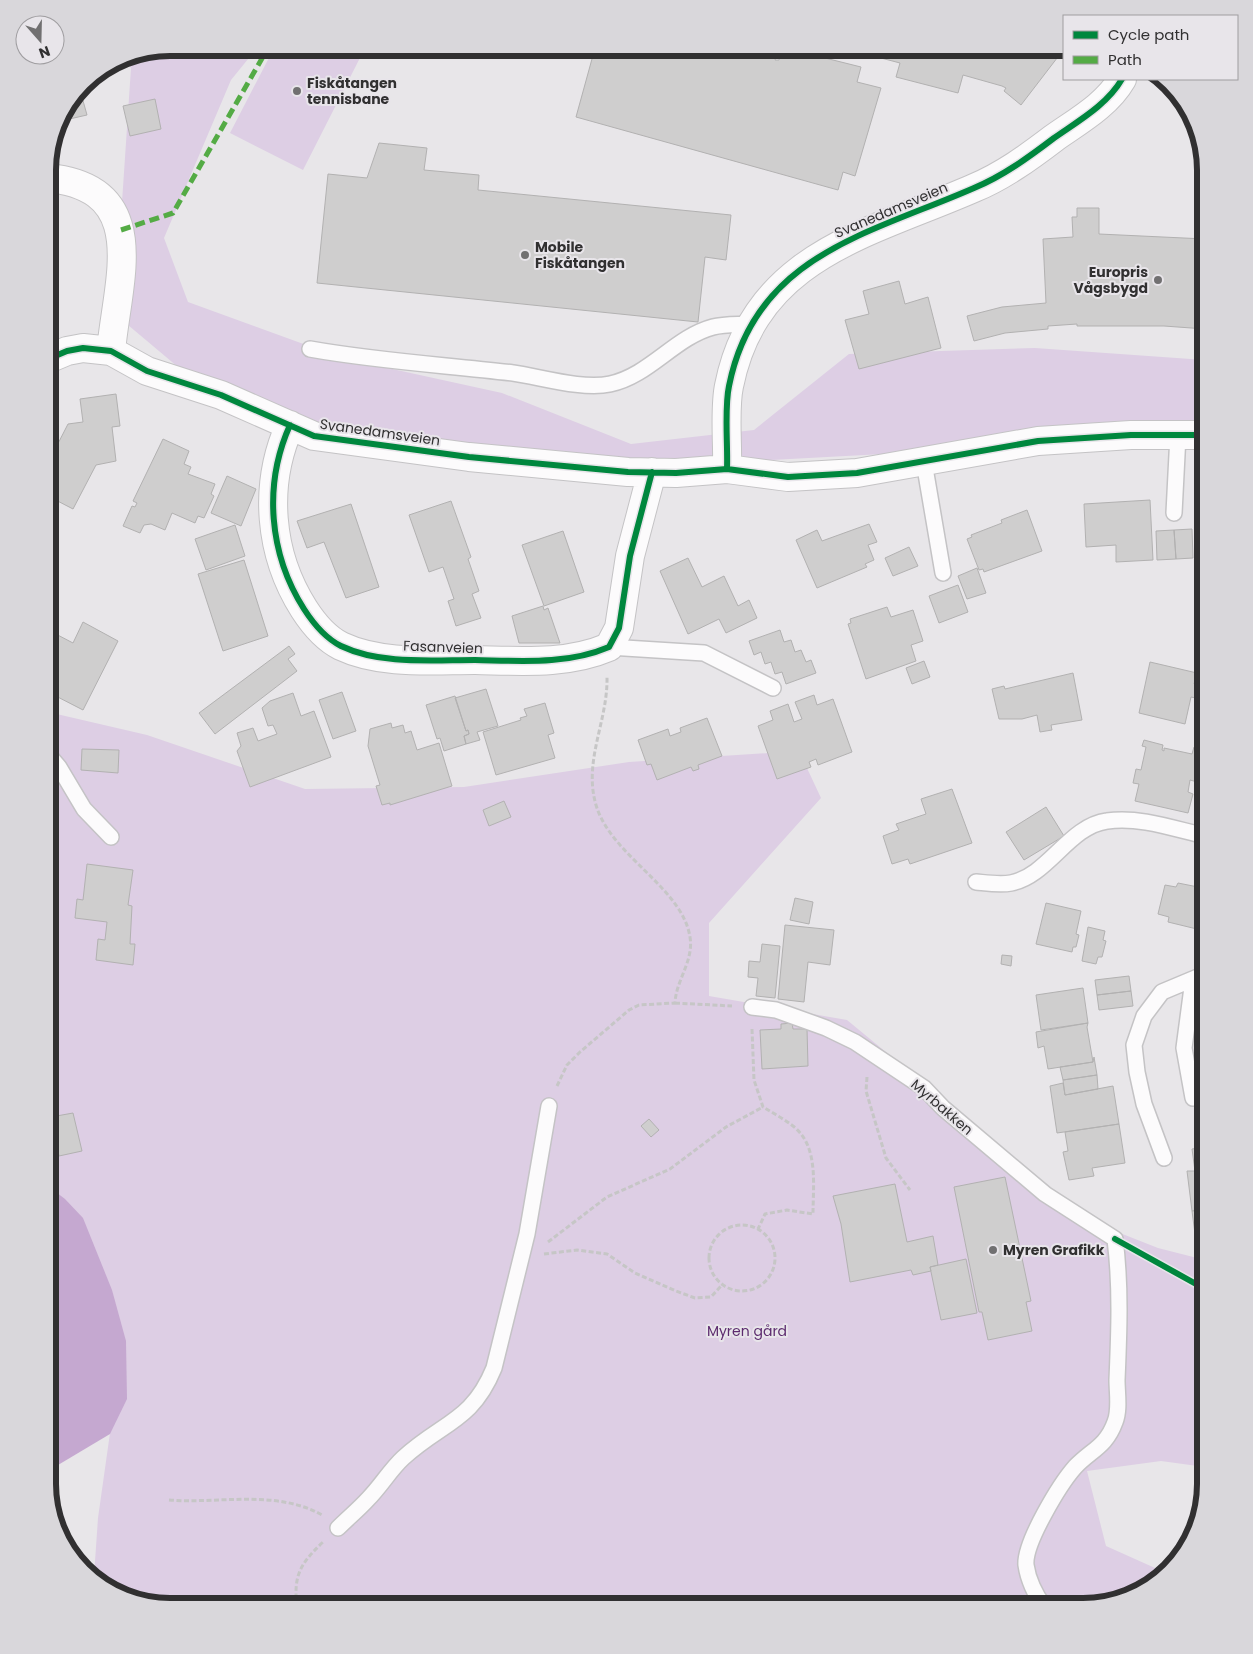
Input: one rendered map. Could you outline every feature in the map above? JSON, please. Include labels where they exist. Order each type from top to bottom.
[{"type":"street","name":"Svanedamsveien","points":[[727,469],[728,388],[737,356],[751,324],[768,298],[789,278],[851,238],[976,188],[1029,157],[1103,103],[1121,80]]},
{"type":"street","points":[[56,178],[66,179],[95,193],[111,208],[121,230],[122,251],[111,351]]},
{"type":"street","name":"Svanedamsveien","points":[[56,355],[66,351],[83,348],[111,351],[147,371],[221,395],[314,436],[563,466],[652,472],[727,469],[788,477],[857,472],[1038,441],[1131,435],[1197,435]]},
{"type":"street","name":"Fasanveien","points":[[290,425],[282,443],[272,501],[273,530],[281,562],[294,594],[314,624],[340,645],[370,656],[440,661],[530,662],[591,655],[609,647]]},
{"type":"street","points":[[609,647],[618,628],[630,556],[652,472]]},
{"type":"lane","points":[[310,349],[356,357],[438,364],[581,384],[610,384],[634,375],[683,342],[712,328],[751,324]]},
{"type":"lane","points":[[1174,513],[1178,435]]},
{"type":"lane","points":[[924,462],[943,573]]},
{"type":"lane","name":"Fasanveien","points":[[609,647],[704,652],[773,688]]},
{"type":"lane","points":[[56,763],[84,809],[111,837]]},
{"type":"lane","points":[[976,882],[1010,884],[1028,877],[1093,825],[1107,821],[1160,825],[1197,834]]},
{"type":"lane","points":[[1164,1158],[1144,1104],[1137,1072],[1134,1045],[1144,1016],[1162,992],[1197,978]]},
{"type":"lane","points":[[1192,1098],[1184,1048],[1197,986]]},
{"type":"lane","name":"Myrbakken","points":[[752,1008],[776,1010],[826,1028],[868,1051],[924,1088],[943,1108],[1045,1194],[1115,1239],[1120,1309],[1116,1419],[1106,1439],[1096,1451],[1075,1467],[1052,1500],[1028,1552],[1026,1564],[1034,1589],[1039,1598]]},
{"type":"lane","points":[[338,1528],[369,1498],[401,1460],[418,1445],[462,1416],[481,1395],[494,1368],[521,1257],[549,1106]]},
{"type":"path","points":[[609,647],[608,682],[592,764],[592,791],[597,808],[609,830],[642,871],[673,901],[686,920],[690,938],[690,949],[684,973],[676,988],[675,1003]]},
{"type":"path","points":[[549,1106],[567,1065],[606,1027],[639,1005],[675,1003],[752,1008],[754,1080],[763,1107],[794,1126],[810,1147],[813,1214],[786,1210],[765,1214],[758,1229]]},
{"type":"path","points":[[868,1051],[866,1091],[868,1099],[886,1158],[910,1190]]},
{"type":"path","points":[[521,1257],[558,1236],[584,1212],[607,1197],[670,1169],[726,1127],[763,1107]]},
{"type":"path","points":[[737,1225],[748,1225],[758,1229],[767,1236],[773,1246],[775,1258],[774,1269],[765,1283],[755,1289],[744,1292],[732,1290],[722,1285],[710,1269],[708,1257],[711,1245],[717,1236],[726,1229],[737,1225]]},
{"type":"path","points":[[521,1257],[577,1250],[607,1254],[635,1273],[695,1298],[711,1297],[722,1285]]},
{"type":"path","points":[[169,1500],[189,1502],[249,1498],[272,1500],[314,1510],[338,1528],[299,1571],[294,1588],[296,1598]]},
{"type":"green space","points":[[250,56],[231,80],[164,238],[188,302],[342,358],[502,393],[631,444],[754,430],[849,354],[1035,348],[1197,359],[1197,445],[1049,445],[716,463],[386,451],[222,404],[128,325],[120,232],[131,68],[128,64],[155,57]]},
{"type":"green space","name":"Fiskåtangen tennisbane","points":[[270,56],[361,56],[303,170],[230,133]]},
{"type":"green space","name":"Myren gård","points":[[56,714],[147,735],[305,789],[464,787],[629,762],[799,751],[821,798],[709,923],[709,996],[847,1020],[1092,1222],[1158,1248],[1197,1258],[1197,1466],[1161,1461],[1087,1471],[1106,1546],[1158,1569],[1146,1579],[1126,1589],[1098,1597],[155,1597],[127,1589],[113,1582],[95,1569],[98,1518],[110,1433],[56,1218]]},
{"type":"shaded area","points":[[56,1192],[83,1218],[112,1290],[126,1341],[127,1399],[110,1434],[56,1466]]},
{"type":"building","points":[[593,56],[776,56],[775,60],[779,60],[780,56],[817,56],[861,67],[857,82],[881,88],[855,176],[843,172],[838,190],[576,117]]},
{"type":"building","points":[[873,56],[1059,56],[1021,105],[1004,91],[1006,88],[963,75],[958,93],[896,77],[900,63]]},
{"type":"building","points":[[82,98],[87,115],[68,119]]},
{"type":"building","points":[[155,99],[161,129],[130,136],[123,106]]},
{"type":"building","points":[[379,143],[427,148],[424,170],[479,175],[478,190],[731,215],[726,260],[705,257],[698,322],[317,283],[328,174],[367,178]]},
{"type":"building","points":[[1077,208],[1099,208],[1099,234],[1197,239],[1197,328],[1164,326],[1077,326],[1077,324],[1048,326],[1048,329],[1005,333],[974,341],[967,316],[1002,307],[1046,303],[1043,239],[1073,237],[1072,217],[1077,217]]},
{"type":"building","points":[[899,281],[905,304],[928,297],[941,348],[859,369],[845,320],[869,314],[863,291]]},
{"type":"building","points":[[116,394],[120,426],[112,427],[116,461],[96,465],[73,509],[56,500],[56,447],[68,424],[83,422],[80,399]]},
{"type":"building","points":[[163,439],[189,451],[184,464],[191,467],[188,474],[215,484],[211,494],[214,496],[204,518],[198,516],[195,523],[172,513],[165,530],[151,524],[144,525],[140,533],[123,526],[132,506],[135,507],[137,503],[133,501]]},
{"type":"building","points":[[227,476],[256,489],[241,526],[211,513]]},
{"type":"building","points":[[1150,500],[1153,560],[1116,562],[1116,545],[1086,547],[1084,504]]},
{"type":"building","points":[[451,501],[471,557],[468,559],[479,591],[472,594],[481,618],[456,626],[448,601],[454,599],[443,567],[429,572],[409,515]]},
{"type":"building","points":[[351,504],[379,587],[346,598],[324,542],[307,548],[297,521]]},
{"type":"building","points":[[1027,510],[1042,551],[984,572],[983,569],[979,570],[967,539],[972,537],[971,535],[1002,523],[1001,520]]},
{"type":"building","points":[[869,524],[877,542],[868,545],[874,560],[865,564],[867,567],[817,588],[796,540],[817,530],[822,541]]},
{"type":"building","points":[[235,525],[245,556],[206,570],[195,539]]},
{"type":"building","points":[[1192,529],[1193,558],[1176,559],[1174,530]]},
{"type":"building","points":[[1174,530],[1176,559],[1157,560],[1156,531]]},
{"type":"building","points":[[563,531],[584,592],[544,606],[522,545]]},
{"type":"building","points":[[909,547],[918,566],[893,576],[885,558]]},
{"type":"building","points":[[688,558],[702,587],[724,576],[738,606],[749,600],[757,618],[726,633],[719,619],[688,634],[660,571]]},
{"type":"building","points":[[244,560],[268,636],[223,651],[198,574]]},
{"type":"building","points":[[977,568],[986,593],[967,599],[958,576]]},
{"type":"building","points":[[958,585],[968,612],[939,623],[929,596]]},
{"type":"building","points":[[543,606],[544,610],[548,608],[560,643],[519,643],[512,616]]},
{"type":"building","points":[[887,607],[891,617],[913,610],[923,641],[911,645],[916,661],[866,679],[848,624],[851,623],[850,619]]},
{"type":"building","points":[[83,622],[118,641],[83,710],[56,696],[56,675],[58,671],[56,670],[56,634],[73,643]]},
{"type":"building","points":[[780,630],[784,642],[791,640],[795,652],[801,650],[806,662],[811,660],[816,673],[786,684],[782,672],[775,674],[771,662],[765,664],[761,652],[754,655],[749,641]]},
{"type":"building","points":[[289,646],[295,654],[288,659],[297,671],[215,734],[199,713]]},
{"type":"building","points":[[924,661],[930,677],[912,684],[906,668]]},
{"type":"building","points":[[1150,662],[1197,673],[1194,684],[1197,685],[1197,698],[1191,697],[1185,724],[1139,713]]},
{"type":"building","points":[[1073,673],[1082,720],[1051,725],[1052,730],[1040,732],[1037,715],[1022,719],[999,719],[992,689],[1004,686],[1005,689]]},
{"type":"building","points":[[486,689],[498,726],[477,732],[480,740],[466,744],[464,736],[469,734],[468,730],[466,731],[455,698]]},
{"type":"building","points":[[342,692],[356,731],[333,739],[319,700]]},
{"type":"building","points":[[293,693],[301,716],[314,711],[331,757],[250,787],[237,751],[241,746],[237,733],[253,728],[258,741],[277,734],[273,725],[268,726],[262,708],[270,701]]},
{"type":"building","points":[[814,695],[817,705],[833,699],[852,752],[818,765],[816,759],[809,762],[811,767],[777,779],[758,726],[773,720],[770,711],[788,704],[794,722],[802,719],[795,702]]},
{"type":"building","points":[[455,696],[466,731],[468,730],[469,734],[464,736],[466,744],[444,751],[440,738],[437,739],[426,705]]},
{"type":"building","points":[[545,703],[554,733],[548,735],[555,758],[496,775],[483,732],[521,720],[520,718],[527,716],[524,709]]},
{"type":"building","points":[[707,718],[722,756],[698,765],[699,769],[693,771],[691,767],[657,780],[651,764],[647,765],[638,740],[668,729],[670,736],[681,732],[680,728]]},
{"type":"building","points":[[391,723],[392,728],[403,725],[405,733],[411,731],[417,750],[439,743],[452,786],[390,805],[390,803],[382,805],[376,786],[380,785],[368,746],[370,729]]},
{"type":"building","points":[[1144,740],[1163,745],[1162,750],[1164,751],[1164,748],[1192,754],[1194,747],[1197,748],[1197,782],[1190,780],[1188,792],[1193,794],[1188,813],[1135,801],[1139,784],[1133,783],[1136,769],[1141,770],[1146,747],[1142,746]]},
{"type":"building","points":[[82,749],[119,750],[118,773],[81,770]]},
{"type":"building","points":[[952,789],[972,843],[910,864],[908,859],[892,864],[883,836],[899,830],[896,824],[926,814],[921,799]]},
{"type":"building","points":[[504,801],[511,817],[489,826],[483,810]]},
{"type":"building","points":[[1046,807],[1064,836],[1024,860],[1006,832]]},
{"type":"building","points":[[87,864],[133,870],[128,905],[132,906],[130,944],[135,944],[133,965],[96,960],[98,939],[105,940],[107,922],[75,918],[77,899],[83,900]]},
{"type":"building","points":[[1178,883],[1197,887],[1197,929],[1168,922],[1169,917],[1158,914],[1165,885],[1176,887]]},
{"type":"building","points":[[795,898],[813,902],[809,924],[790,920]]},
{"type":"building","points":[[1046,903],[1081,911],[1076,934],[1079,935],[1076,947],[1073,947],[1072,952],[1036,944]]},
{"type":"building","points":[[785,925],[834,930],[830,965],[808,962],[804,1002],[778,999]]},
{"type":"building","points":[[1088,927],[1105,931],[1103,940],[1106,941],[1102,957],[1098,957],[1096,964],[1082,961]]},
{"type":"building","points":[[762,944],[780,946],[775,998],[756,996],[758,978],[748,977],[749,961],[760,962]]},
{"type":"building","points":[[1002,955],[1012,956],[1011,966],[1001,964]]},
{"type":"building","points":[[1129,976],[1131,991],[1097,995],[1095,980]]},
{"type":"building","points":[[1083,988],[1088,1023],[1041,1030],[1036,995]]},
{"type":"building","points":[[1131,991],[1133,1006],[1099,1010],[1097,995]]},
{"type":"building","points":[[792,1023],[793,1029],[807,1029],[808,1066],[762,1069],[760,1030],[781,1029],[781,1024]]},
{"type":"building","points":[[1088,1023],[1087,1027],[1093,1062],[1048,1069],[1044,1046],[1038,1048],[1036,1032]]},
{"type":"building","points":[[1094,1057],[1097,1075],[1063,1080],[1060,1067],[1093,1062]]},
{"type":"building","points":[[1097,1075],[1098,1089],[1065,1095],[1063,1080]]},
{"type":"building","points":[[1063,1083],[1065,1095],[1113,1086],[1119,1124],[1057,1133],[1050,1086]]},
{"type":"building","points":[[73,1113],[82,1151],[59,1156],[56,1141],[56,1116]]},
{"type":"building","points":[[649,1119],[659,1130],[651,1137],[641,1126]]},
{"type":"building","points":[[1119,1124],[1125,1163],[1092,1168],[1094,1176],[1069,1180],[1063,1152],[1068,1151],[1065,1132]]},
{"type":"building","points":[[1197,1148],[1197,1210],[1192,1211],[1187,1171],[1195,1171],[1192,1149]]},
{"type":"building","points":[[1005,1177],[1031,1301],[1026,1302],[1032,1331],[988,1340],[982,1312],[979,1312],[954,1187]]},
{"type":"building","points":[[895,1184],[907,1242],[933,1236],[938,1265],[930,1267],[931,1271],[913,1275],[911,1270],[850,1282],[841,1224],[833,1196]]},
{"type":"building","points":[[1197,1210],[1197,1249],[1192,1211]]},
{"type":"building","points":[[966,1259],[977,1313],[941,1320],[930,1267]]},
{"type":"marked path","points":[[121,230],[173,213],[263,56]]},
{"type":"cycle path","points":[[727,469],[726,416],[729,386],[743,342],[763,306],[790,278],[822,255],[857,236],[974,188],[1005,172],[1100,105],[1121,80]]},
{"type":"cycle path","points":[[56,356],[83,348],[111,351],[147,371],[221,395],[314,436],[469,457],[628,472],[676,473],[727,469],[788,477],[857,473],[1038,441],[1131,435],[1197,435]]},
{"type":"cycle path","points":[[290,425],[281,448],[273,495],[277,542],[292,588],[311,620],[330,639],[356,652],[390,659],[424,661],[544,661],[577,657],[609,647],[619,628],[630,556],[652,472]]},
{"type":"cycle path","points":[[1115,1239],[1197,1285]]},
{"type":"place","name":"Fiskåtangen tennisbane","points":[[297,91]]},
{"type":"place","name":"Mobile Fiskåtangen","points":[[525,255]]},
{"type":"place","name":"Europris Vågsbygd","points":[[1158,280]]},
{"type":"place","name":"Myren Grafikk","points":[[993,1250]]}]
